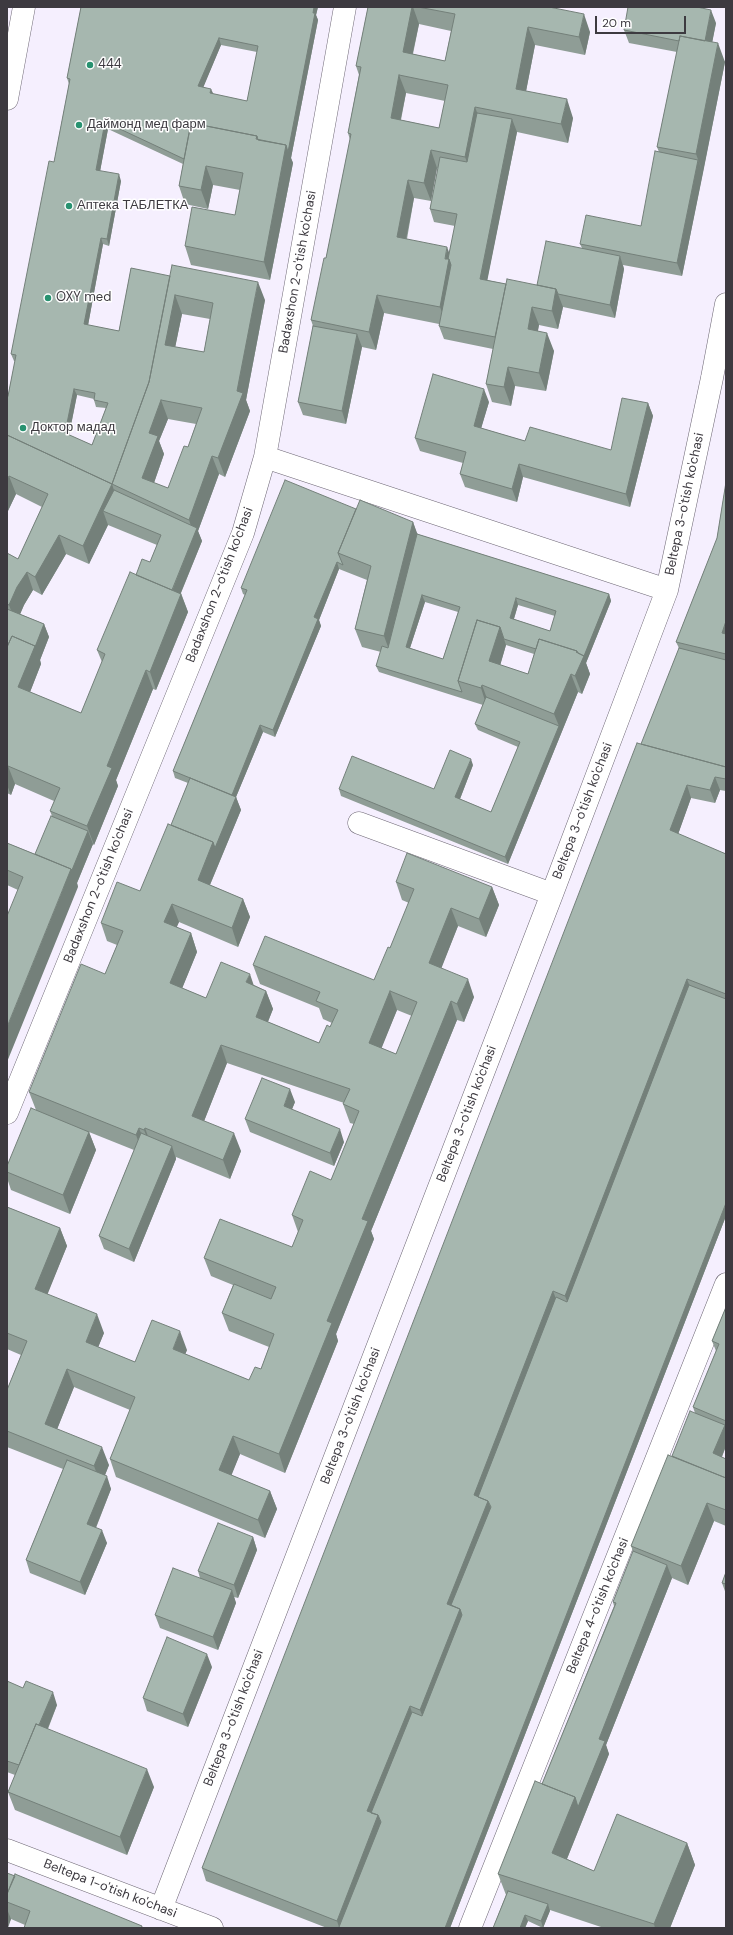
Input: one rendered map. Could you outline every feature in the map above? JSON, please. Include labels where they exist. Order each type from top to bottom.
[{"type":"street","points":[[7,99],[24,7]]},
{"type":"street","name":"Badaxshon 2-o'tish ko'chasi","points":[[7,1113],[242,533],[265,457],[346,7]]},
{"type":"street","name":"Beltepa 3-o'tish ko'chasi","points":[[161,1909],[552,894],[667,590],[712,378],[726,304]]},
{"type":"street","points":[[265,457],[667,590]]},
{"type":"street","points":[[359,824],[552,894]]},
{"type":"street","name":"Beltepa 4-o'tish ko'chasi","points":[[470,1928],[726,1284]]},
{"type":"street","name":"Beltepa 1-o'tish ko'chasi","points":[[7,1850],[212,1928]]},
{"type":"building","points":[[81,7],[314,7],[313,13],[315,13],[288,152],[286,145],[258,140],[257,136],[191,123],[184,159],[105,122],[96,170],[119,174],[107,239],[101,238],[84,324],[119,331],[131,268],[170,276],[149,382],[112,484],[7,435],[7,398],[16,355],[11,354],[49,161],[54,162],[70,79],[67,78]],"holes":[[[219,38],[258,46],[247,101],[210,93],[211,89],[198,86]],[[74,389],[95,393],[94,400],[108,403],[92,445],[65,433]]]},
{"type":"building","points":[[368,7],[412,7],[403,52],[445,61],[455,14],[418,7],[549,7],[584,14],[579,37],[528,27],[516,89],[567,99],[561,124],[475,107],[465,157],[431,150],[424,183],[408,180],[397,237],[447,247],[445,259],[449,259],[440,307],[377,295],[369,332],[311,320],[324,258],[326,258],[351,134],[348,133],[361,67],[356,66]],"holes":[[[399,75],[448,85],[439,128],[391,118]]]},
{"type":"building","points":[[628,7],[697,7],[711,10],[705,41],[680,36],[679,41],[624,30]]},
{"type":"building","points":[[680,36],[718,43],[696,154],[657,147]]},
{"type":"building","points":[[477,113],[512,119],[480,279],[506,284],[495,337],[439,326],[451,265],[448,259],[457,214],[430,209],[440,157],[467,162]]},
{"type":"building","points":[[191,123],[257,136],[256,139],[286,145],[264,262],[185,246],[192,207],[235,215],[243,173],[206,166],[201,190],[179,186]]},
{"type":"building","points":[[655,151],[698,160],[677,263],[580,244],[586,215],[641,226]]},
{"type":"building","points":[[546,241],[620,256],[610,305],[558,294],[556,289],[537,285]]},
{"type":"building","points":[[172,265],[258,282],[237,391],[243,393],[218,458],[212,456],[189,520],[112,484],[149,382]],"holes":[[[175,295],[213,303],[204,352],[165,345]],[[161,400],[202,408],[188,447],[184,446],[168,488],[142,478],[158,436],[149,433]]]},
{"type":"building","points":[[507,279],[556,289],[552,311],[532,307],[528,329],[547,333],[539,373],[508,367],[504,387],[486,384]]},
{"type":"building","points":[[313,326],[357,334],[342,411],[298,402]]},
{"type":"building","points":[[433,374],[484,389],[474,426],[525,441],[530,427],[611,450],[622,398],[648,403],[626,494],[519,464],[512,489],[460,474],[466,452],[415,438]]},
{"type":"building","points":[[7,435],[112,484],[83,546],[59,535],[35,577],[27,572],[17,587],[9,605],[7,604],[7,553],[18,559],[48,494],[9,476],[7,480]]},
{"type":"building","points":[[285,480],[356,509],[338,553],[343,565],[337,562],[314,617],[318,619],[273,730],[260,725],[232,795],[173,771],[247,590],[241,588]]},
{"type":"building","points":[[726,482],[726,621],[722,633],[726,634],[726,654],[676,642],[717,538]]},
{"type":"building","points":[[114,490],[197,528],[172,590],[136,575],[142,559],[150,562],[161,535],[103,511]]},
{"type":"building","points":[[360,500],[413,522],[384,636],[355,629],[371,566],[338,553]]},
{"type":"building","points":[[417,534],[609,594],[584,656],[577,651],[539,639],[536,649],[504,639],[500,627],[477,620],[458,681],[462,692],[376,666],[382,646],[388,648]],"holes":[[[422,595],[460,607],[443,659],[406,647]],[[516,598],[556,611],[550,631],[510,618]]]},
{"type":"building","points":[[130,572],[181,594],[150,672],[146,670],[107,766],[112,768],[87,826],[50,811],[60,788],[8,766],[7,768],[7,647],[12,636],[35,646],[18,687],[81,713],[105,654],[97,650]]},
{"type":"building","points":[[7,609],[44,624],[35,647],[12,636],[7,647]]},
{"type":"building","points":[[477,620],[500,627],[489,661],[528,674],[539,639],[577,651],[576,652],[584,656],[575,676],[571,674],[554,714],[482,685],[481,688],[458,681]]},
{"type":"building","points":[[679,648],[726,660],[726,767],[641,744]]},
{"type":"building","points":[[486,697],[559,726],[505,857],[339,789],[352,756],[434,789],[450,750],[471,759],[455,797],[491,812],[520,742],[475,724]]},
{"type":"building","points":[[637,743],[726,767],[726,779],[715,777],[710,790],[687,785],[670,830],[726,854],[726,994],[687,979],[565,1296],[553,1291],[474,1495],[488,1501],[447,1604],[460,1609],[420,1710],[410,1706],[367,1811],[378,1815],[337,1921],[202,1868]]},
{"type":"building","points":[[190,778],[236,797],[215,848],[213,842],[171,825]]},
{"type":"building","points":[[51,816],[88,831],[72,870],[35,854]]},
{"type":"building","points":[[168,824],[213,842],[198,880],[243,899],[232,928],[172,904],[164,922],[191,933],[170,983],[206,998],[221,962],[250,974],[246,982],[266,991],[256,1017],[319,1043],[327,1025],[330,1027],[338,1010],[316,1001],[320,992],[253,965],[265,936],[374,980],[388,947],[390,948],[414,889],[396,882],[407,853],[492,887],[479,919],[451,908],[429,963],[468,979],[457,1004],[451,1001],[362,1219],[368,1221],[327,1321],[332,1323],[279,1454],[233,1436],[219,1470],[270,1491],[258,1520],[110,1459],[135,1397],[67,1369],[45,1424],[102,1447],[94,1466],[7,1431],[7,1390],[27,1341],[7,1333],[7,1207],[60,1228],[35,1289],[97,1314],[86,1342],[135,1362],[152,1320],[180,1331],[173,1349],[249,1380],[255,1367],[261,1369],[274,1334],[222,1313],[234,1284],[271,1299],[276,1287],[204,1258],[220,1219],[292,1247],[303,1220],[292,1215],[310,1171],[331,1180],[359,1111],[343,1104],[350,1089],[221,1045],[192,1116],[234,1133],[223,1160],[145,1128],[144,1130],[139,1128],[136,1135],[29,1092],[81,964],[105,974],[123,931],[101,923],[117,882],[140,891]],"holes":[[[390,991],[417,1002],[396,1054],[369,1043]]]},
{"type":"building","points":[[7,843],[71,869],[7,1027],[7,916],[23,877],[7,870]]},
{"type":"building","points":[[689,985],[726,999],[726,1203],[445,1928],[339,1927],[381,1822],[378,1815],[371,1813],[412,1712],[422,1716],[462,1615],[460,1609],[451,1605],[491,1507],[488,1501],[478,1497],[556,1297],[567,1302]]},
{"type":"building","points":[[262,1078],[290,1089],[284,1106],[340,1129],[330,1153],[245,1119]]},
{"type":"building","points":[[31,1108],[89,1132],[63,1195],[7,1172],[7,1166]]},
{"type":"building","points":[[141,1133],[172,1146],[129,1249],[99,1236]]},
{"type":"building","points":[[726,1307],[726,1421],[693,1407],[719,1344],[712,1341]]},
{"type":"building","points":[[690,1411],[725,1425],[713,1453],[726,1459],[726,1478],[672,1456]]},
{"type":"building","points":[[668,1455],[726,1478],[726,1510],[707,1503],[681,1566],[631,1546]]},
{"type":"building","points":[[67,1460],[107,1476],[87,1524],[102,1530],[80,1582],[26,1560]]},
{"type":"building","points":[[218,1523],[253,1537],[234,1585],[198,1571]]},
{"type":"building","points":[[633,1551],[667,1565],[599,1739],[605,1741],[578,1807],[575,1797],[542,1784],[616,1603],[613,1602]]},
{"type":"building","points":[[173,1568],[232,1590],[213,1637],[155,1615]]},
{"type":"building","points":[[726,1572],[726,1584],[722,1583]]},
{"type":"building","points":[[167,1637],[207,1654],[183,1714],[143,1698]]},
{"type":"building","points":[[7,1681],[23,1688],[26,1681],[53,1692],[39,1725],[36,1724],[19,1765],[7,1761]]},
{"type":"building","points":[[36,1724],[147,1769],[120,1837],[8,1792]]},
{"type":"building","points":[[535,1781],[575,1797],[552,1853],[594,1871],[617,1814],[687,1843],[654,1924],[498,1874]]},
{"type":"building","points":[[7,1873],[15,1876],[7,1894]]},
{"type":"building","points":[[15,1874],[142,1926],[141,1928],[24,1928],[30,1911],[7,1902],[7,1894]]},
{"type":"building","points":[[508,1891],[548,1904],[541,1921],[525,1915],[520,1928],[493,1928]]},
{"type":"place","name":"444","points":[[90,65]]},
{"type":"place","name":"Даймонд мед фарм","points":[[79,125]]},
{"type":"place","name":"Аптека ТАБЛЕТКА","points":[[69,206]]},
{"type":"place","name":"OXY med","points":[[48,298]]},
{"type":"place","name":"Доктор мадад","points":[[23,428]]}]
